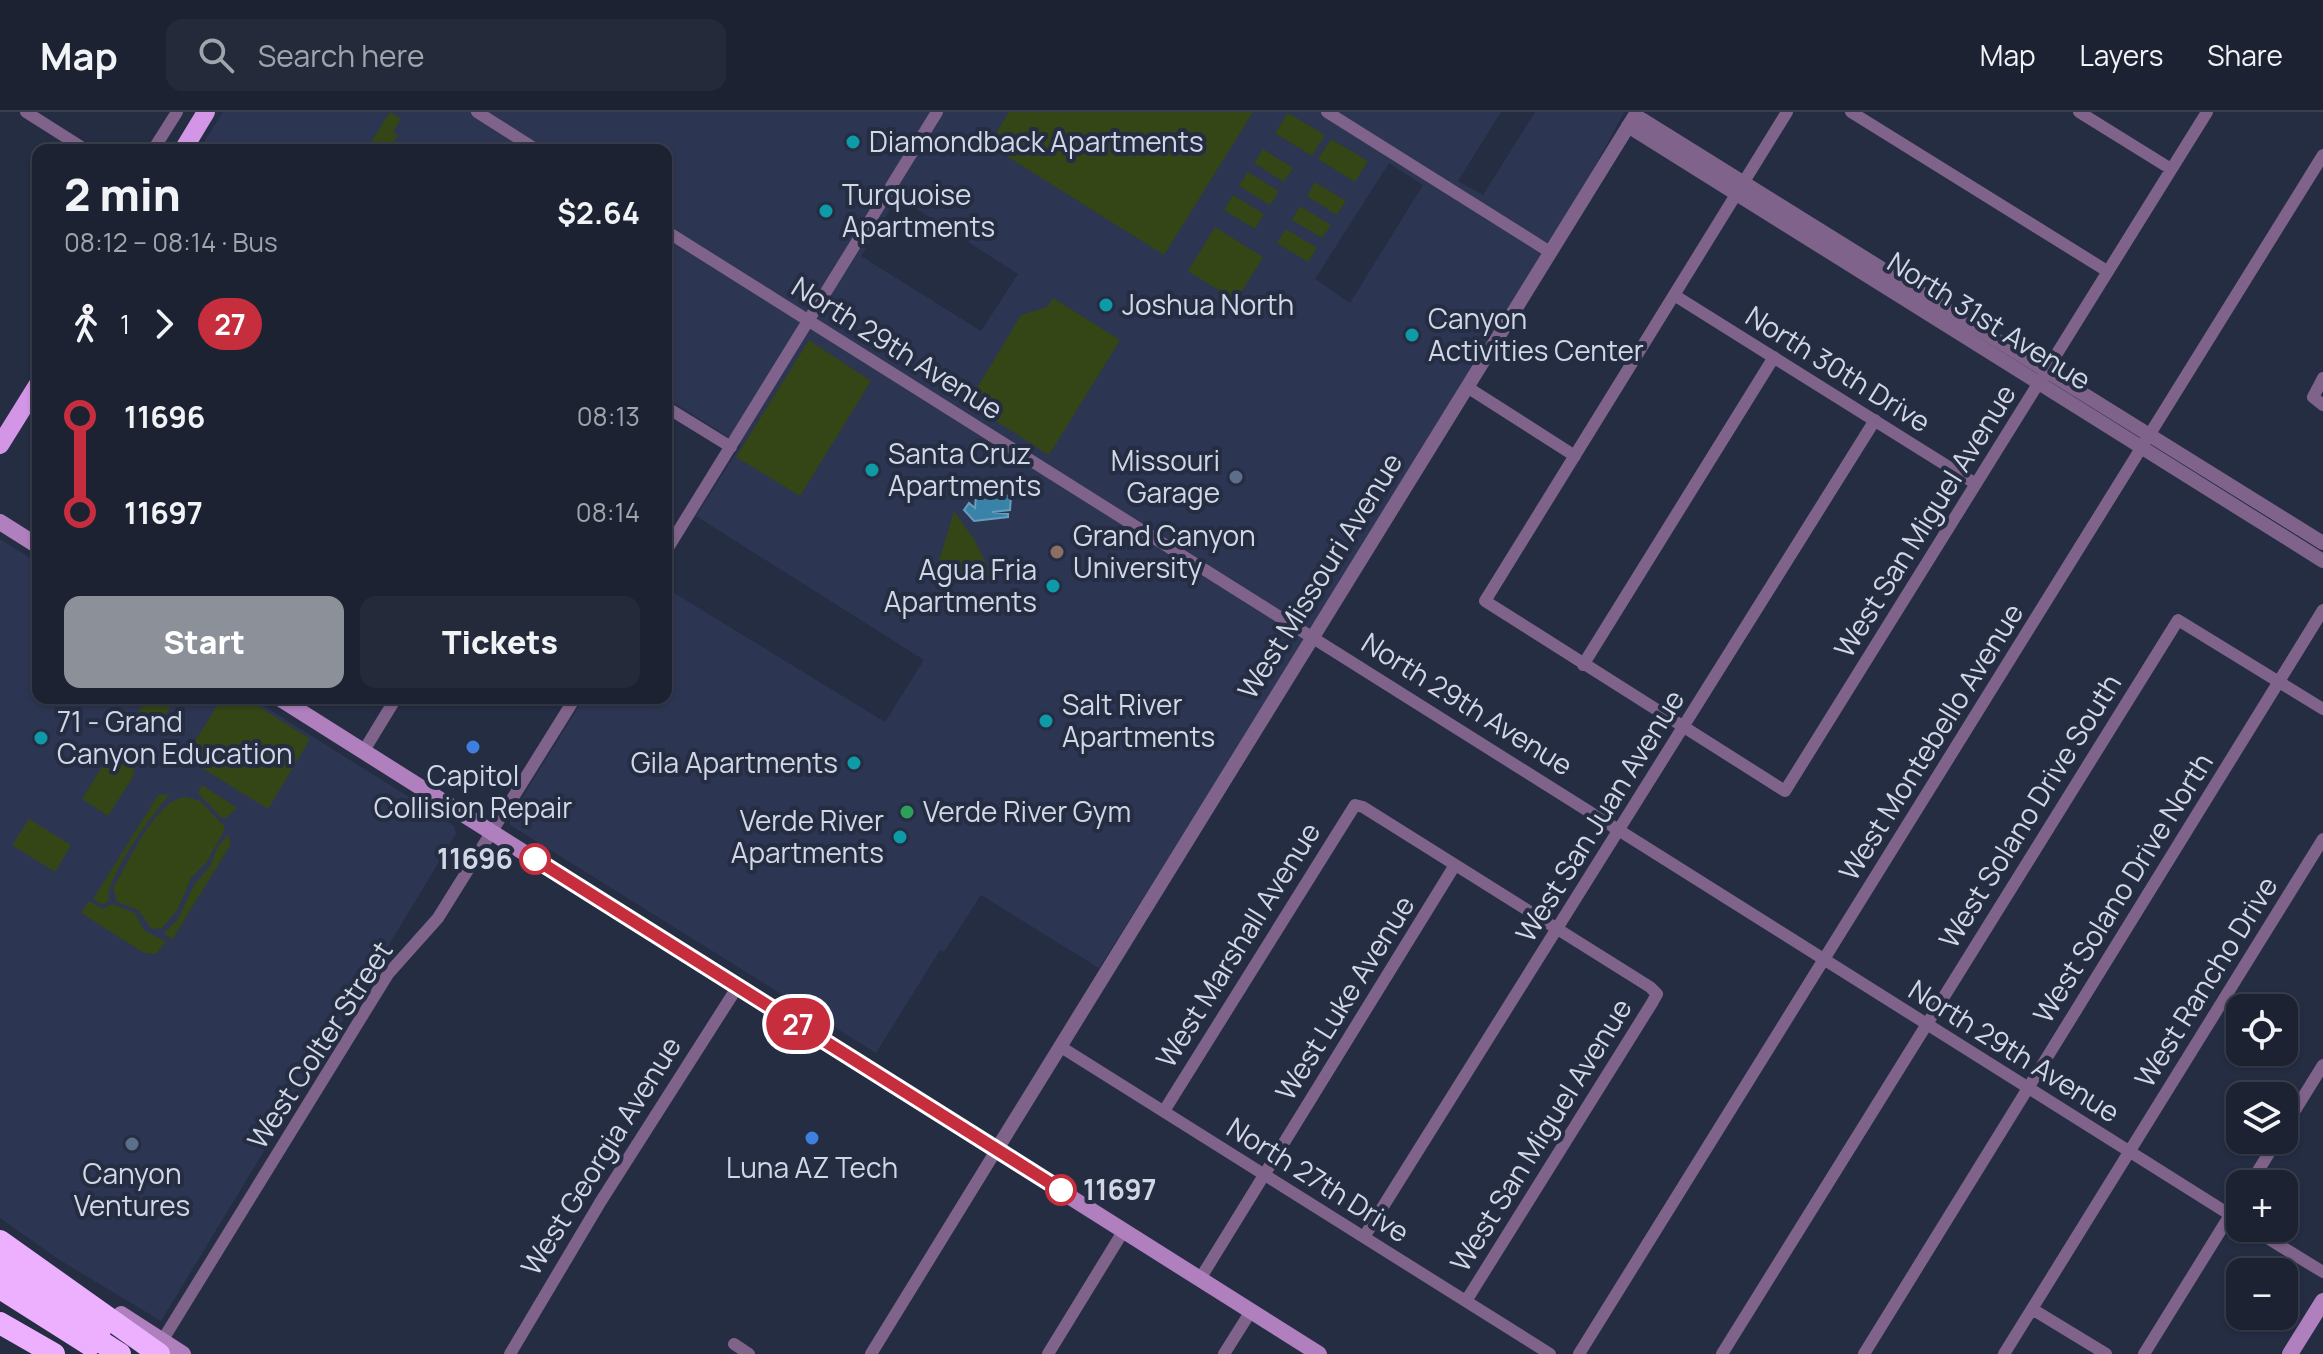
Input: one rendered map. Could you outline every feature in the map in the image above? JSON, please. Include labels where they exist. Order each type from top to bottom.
[{"type":"highway","points":[[0,1241],[161,1347]]},
{"type":"highway","points":[[0,1265],[138,1354]]},
{"type":"highway","points":[[0,1278],[120,1354]]},
{"type":"highway","points":[[0,1288],[104,1354]]},
{"type":"highway","points":[[0,1302],[81,1354]]},
{"type":"highway","points":[[0,1323],[54,1354]]},
{"type":"main road","points":[[187,144],[206,112]]},
{"type":"main road","points":[[0,445],[32,394]]},
{"type":"main road","points":[[0,522],[32,542]]},
{"type":"main road","points":[[288,704],[1319,1354]]},
{"type":"main road","points":[[0,1229],[161,1347],[183,1354]]},
{"type":"main road","points":[[2290,1354],[2323,1301]]},
{"type":"main road","points":[[0,1335],[36,1354]]},
{"type":"street","points":[[157,144],[177,112]]},
{"type":"street","points":[[477,112],[528,144]]},
{"type":"street","points":[[672,541],[937,112]]},
{"type":"street","points":[[1327,112],[1550,252]]},
{"type":"street","points":[[1682,727],[1485,601],[1787,112]]},
{"type":"street","points":[[1851,112],[2107,271]]},
{"type":"street","points":[[2079,112],[2171,169]]},
{"type":"street","name":"West San Miguel Avenue","points":[[1682,727],[1785,791],[2207,112]]},
{"type":"street","points":[[33,114],[77,144]]},
{"type":"street","name":"West Missouri Avenue","points":[[871,1354],[1633,118]]},
{"type":"street","name":"North 31st Avenue","points":[[1633,118],[2042,378],[2146,442],[2323,543]]},
{"type":"street","name":"West Montebello Avenue","points":[[1579,1354],[2323,155]]},
{"type":"street","name":"North 29th Avenue","points":[[672,235],[2226,1212]]},
{"type":"street","name":"North 30th Drive","points":[[1674,295],[1976,484]]},
{"type":"street","points":[[1583,665],[1774,357]]},
{"type":"street","points":[[2318,401],[2323,378]]},
{"type":"street","points":[[1467,387],[1575,456]]},
{"type":"street","points":[[672,411],[731,447]]},
{"type":"street","name":"West San Juan Avenue","points":[[1364,1237],[1559,930],[1875,420]]},
{"type":"street","name":"North 31st Avenue","points":[[2146,442],[2323,561]]},
{"type":"street","name":"West Solano Drive North","points":[[1864,1354],[2323,610]]},
{"type":"street","name":"West Solano Drive South","points":[[1722,1354],[2178,620],[2279,681]]},
{"type":"street","points":[[2279,681],[2323,709]]},
{"type":"street","points":[[363,752],[392,704]]},
{"type":"street","name":"West Colter Street","points":[[161,1347],[388,974],[438,918],[571,704]]},
{"type":"street","name":"West Marshall Avenue","points":[[1164,1111],[1355,805],[1455,865]]},
{"type":"street","name":"West Rancho Drive","points":[[2004,1354],[2323,839]]},
{"type":"street","points":[[1455,865],[1559,930]]},
{"type":"street","name":"West Luke Avenue","points":[[1200,1279],[1455,865]]},
{"type":"street","name":"West San Miguel Avenue","points":[[1466,1301],[1657,994],[1559,930]]},
{"type":"street","name":"West Georgia Avenue","points":[[510,1354],[601,1201],[738,986]]},
{"type":"street","name":"North 27th Drive","points":[[1061,1047],[1550,1354]]},
{"type":"street","points":[[2298,1105],[2323,1065]]},
{"type":"street","points":[[1048,1354],[1124,1230]]},
{"type":"street","points":[[2144,1354],[2226,1231]]},
{"type":"street","points":[[2274,1242],[2323,1272]]},
{"type":"street","points":[[2032,1309],[2106,1354]]},
{"type":"street","points":[[1224,1354],[1251,1311]]},
{"type":"street","points":[[734,1344],[749,1354]]},
{"type":"shaded area","name":"Grand Canyon University","points":[[223,112],[1501,112],[1458,181],[1483,195],[1535,112],[1624,112],[1577,200],[1099,968],[981,895],[944,952],[940,950],[876,1053],[510,825],[510,817],[580,704],[672,704],[672,592],[885,722],[924,660],[696,516],[741,445],[672,402],[672,144],[203,144]],"holes":[[[1389,163],[1423,185],[1350,303],[1315,279]],[[898,197],[1018,274],[981,331],[861,256]]]},
{"type":"shaded area","points":[[976,494],[1011,496],[1010,510],[992,512],[1008,514],[1008,517],[974,521],[964,510],[969,503],[975,508]]},
{"type":"shaded area","points":[[0,539],[32,559],[32,704],[261,704],[441,817],[454,826],[456,834],[161,1321],[58,1259],[0,1218]]},
{"type":"green space","points":[[390,112],[401,119],[393,132],[398,135],[393,144],[370,144]]},
{"type":"green space","points":[[1009,112],[1253,112],[1164,255],[989,145]]},
{"type":"green space","points":[[1288,113],[1325,135],[1312,156],[1275,133]]},
{"type":"green space","points":[[1331,139],[1368,161],[1355,182],[1318,159]]},
{"type":"green space","points":[[1263,149],[1293,168],[1284,182],[1254,163]]},
{"type":"green space","points":[[1248,172],[1279,191],[1270,205],[1239,186]]},
{"type":"green space","points":[[1315,182],[1346,201],[1337,215],[1307,196]]},
{"type":"green space","points":[[1233,195],[1264,214],[1255,229],[1224,210]]},
{"type":"green space","points":[[1300,206],[1331,225],[1322,238],[1292,220]]},
{"type":"green space","points":[[1215,227],[1263,257],[1236,301],[1188,271]]},
{"type":"green space","points":[[1286,229],[1317,248],[1308,262],[1277,243]]},
{"type":"green space","points":[[1053,298],[1120,340],[1049,455],[968,403],[1021,315],[1047,307]]},
{"type":"green space","points":[[809,340],[871,381],[800,496],[736,457]]},
{"type":"green space","points":[[954,511],[974,539],[991,574],[977,584],[939,561]]},
{"type":"green space","points":[[143,704],[172,704],[160,723],[142,729],[134,722]]},
{"type":"green space","points":[[218,704],[255,704],[310,739],[268,809],[194,763],[193,744]]},
{"type":"green space","points":[[115,746],[131,752],[134,775],[108,816],[82,799]]},
{"type":"green space","points":[[202,785],[237,808],[226,818],[221,817],[198,793]]},
{"type":"green space","points":[[170,794],[122,862],[114,877],[109,900],[103,905],[93,899],[158,795]]},
{"type":"green space","points":[[186,797],[200,801],[224,826],[224,831],[206,863],[191,878],[178,909],[162,928],[152,929],[138,910],[117,902],[113,888],[154,820],[175,800]]},
{"type":"green space","points":[[29,819],[71,845],[55,872],[12,845]]},
{"type":"green space","points":[[228,835],[231,844],[172,940],[164,933],[178,919],[194,885],[210,866],[218,846]]},
{"type":"green space","points":[[89,901],[103,909],[112,904],[135,913],[144,930],[166,942],[156,954],[144,953],[81,913]]},
{"type":"bus line","name":"27","points":[[535,859],[1061,1190]]},
{"type":"place","name":"Diamondback Apartments","points":[[853,142]]},
{"type":"place","name":"Turquoise Apartments","points":[[826,211]]},
{"type":"place","name":"Joshua North","points":[[1106,305]]},
{"type":"place","name":"Canyon Activities Center","points":[[1412,335]]},
{"type":"place","name":"Santa Cruz Apartments","points":[[872,470]]},
{"type":"place","name":"Missouri Garage","points":[[1236,477]]},
{"type":"place","name":"Grand Canyon University","points":[[1057,552]]},
{"type":"place","name":"Agua Fria Apartments","points":[[1053,586]]},
{"type":"place","name":"Salt River Apartments","points":[[1046,721]]},
{"type":"place","name":"71 - Grand Canyon Education","points":[[41,738]]},
{"type":"place","name":"Capitol Collision Repair","points":[[473,747]]},
{"type":"place","name":"Gila Apartments","points":[[854,763]]},
{"type":"place","name":"Verde River Gym","points":[[907,812]]},
{"type":"place","name":"Verde River Apartments","points":[[900,837]]},
{"type":"place","name":"11696","points":[[535,859]]},
{"type":"place","name":"Luna AZ Tech","points":[[812,1138]]},
{"type":"place","name":"Canyon Ventures","points":[[132,1144]]},
{"type":"place","name":"11697","points":[[1061,1190]]}]
